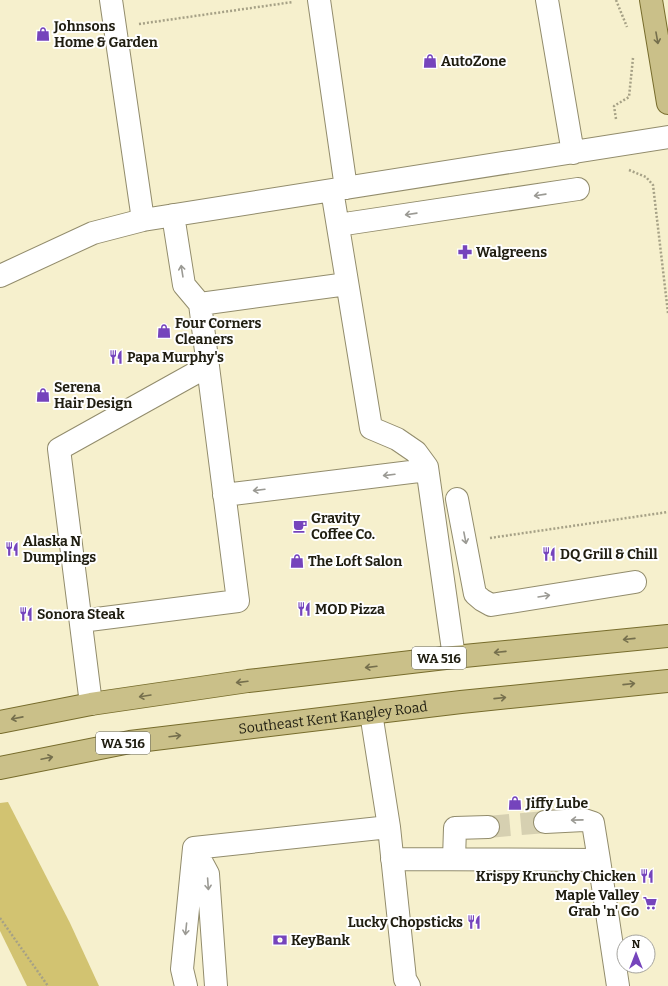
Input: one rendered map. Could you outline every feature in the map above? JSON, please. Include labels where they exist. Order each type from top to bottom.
[{"type":"main road","points":[[651,0],[668,103]]},
{"type":"main road","name":"WA 516","points":[[0,722],[91,704],[211,686],[454,657],[668,636]]},
{"type":"main road","name":"Southeast Kent Kangley Road","points":[[0,768],[130,742],[461,702],[668,682]]},
{"type":"lane","points":[[111,0],[143,220]]},
{"type":"lane","points":[[547,0],[573,153]]},
{"type":"lane","points":[[309,1],[339,189],[338,225],[371,428],[397,439],[416,452],[427,467],[454,657]]},
{"type":"lane","points":[[0,276],[93,233],[143,220],[668,137]]},
{"type":"lane","points":[[338,225],[578,189]]},
{"type":"lane","points":[[81,621],[238,601],[200,304],[184,285],[173,215]]},
{"type":"lane","points":[[200,304],[347,284]]},
{"type":"lane","points":[[91,704],[59,449],[208,366]]},
{"type":"lane","points":[[224,495],[427,470]]},
{"type":"lane","points":[[457,499],[476,594],[482,600],[491,604],[635,582]]},
{"type":"lane","points":[[371,713],[389,828],[405,979],[409,986]]},
{"type":"lane","points":[[545,822],[584,820],[592,823],[618,986]]},
{"type":"lane","points":[[454,859],[455,828],[488,826]]},
{"type":"lane","points":[[194,848],[389,828]]},
{"type":"lane","points":[[186,986],[182,968],[194,848]]},
{"type":"lane","points":[[194,848],[208,874],[216,986]]},
{"type":"lane","points":[[392,859],[599,860]]},
{"type":"path","points":[[115,28],[309,1]]},
{"type":"path","points":[[487,538],[668,512]]},
{"type":"path","points":[[0,918],[48,986]]},
{"type":"shaded area","points":[[8,802],[70,923],[99,986],[27,986],[0,931],[0,803]]},
{"type":"tunnel","points":[[488,827],[545,822]]},
{"type":"place","name":"Johnsons Home & Garden","points":[[43,34]]},
{"type":"place","name":"AutoZone","points":[[430,61]]},
{"type":"place","name":"Walgreens","points":[[465,252]]},
{"type":"place","name":"Four Corners Cleaners","points":[[164,331]]},
{"type":"place","name":"Papa Murphy's","points":[[116,357]]},
{"type":"place","name":"Serena Hair Design","points":[[43,395]]},
{"type":"place","name":"Gravity Coffee Co.","points":[[300,526]]},
{"type":"place","name":"Alaska N Dumplings","points":[[12,549]]},
{"type":"place","name":"DQ Grill & Chill","points":[[549,554]]},
{"type":"place","name":"The Loft Salon","points":[[297,561]]},
{"type":"place","name":"MOD Pizza","points":[[304,609]]},
{"type":"place","name":"Sonora Steak","points":[[26,614]]},
{"type":"place","name":"Jiffy Lube","points":[[515,803]]},
{"type":"place","name":"Krispy Krunchy Chicken","points":[[647,876]]},
{"type":"place","name":"Maple Valley Grab 'n' Go","points":[[650,903]]},
{"type":"place","name":"Lucky Chopsticks","points":[[474,922]]},
{"type":"place","name":"KeyBank","points":[[280,940]]}]
